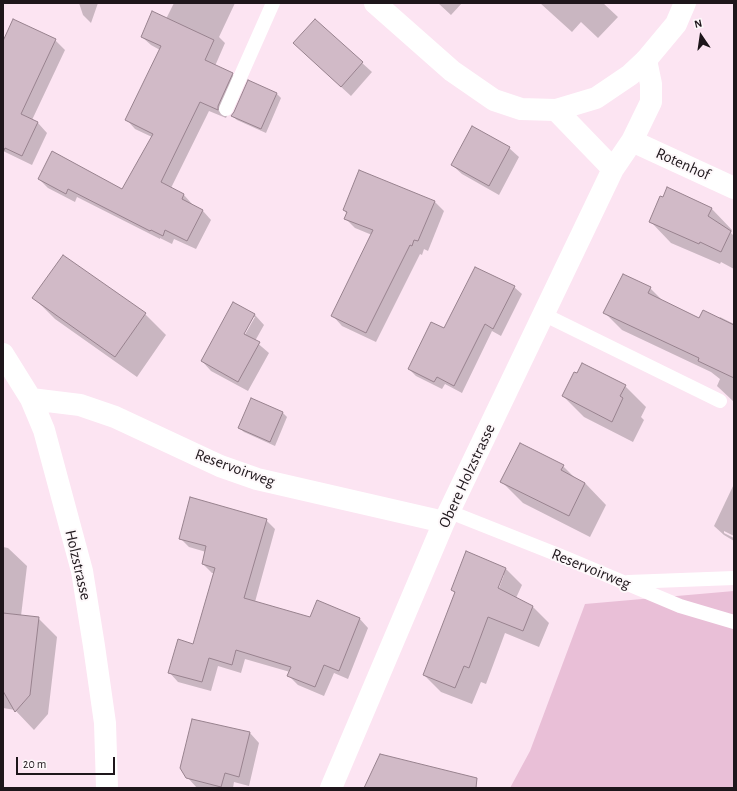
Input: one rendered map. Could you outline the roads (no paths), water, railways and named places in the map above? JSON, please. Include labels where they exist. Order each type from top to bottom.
[{"type":"street","points":[[375,3],[452,71],[494,100],[521,109],[556,110],[596,98],[630,75],[646,60],[676,24],[685,3]]},
{"type":"street","name":"Obere Holzstrasse","points":[[331,788],[447,517],[613,169],[632,141],[651,102],[652,84],[646,60]]},
{"type":"street","points":[[556,110],[613,169]]},
{"type":"street","name":"Rotenhof","points":[[632,141],[734,188]]},
{"type":"street","name":"Holzstrasse","points":[[3,354],[31,399],[44,430],[82,571],[105,724],[107,788]]},
{"type":"street","name":"Reservoirweg","points":[[31,399],[80,405],[115,417],[220,466],[257,479],[447,517]]},
{"type":"lane","points":[[226,109],[273,3]]},
{"type":"lane","points":[[543,314],[720,401]]},
{"type":"lane","name":"Reservoirweg","points":[[447,517],[622,582],[680,606],[734,622]]},
{"type":"lane","points":[[622,582],[734,578]]}]
